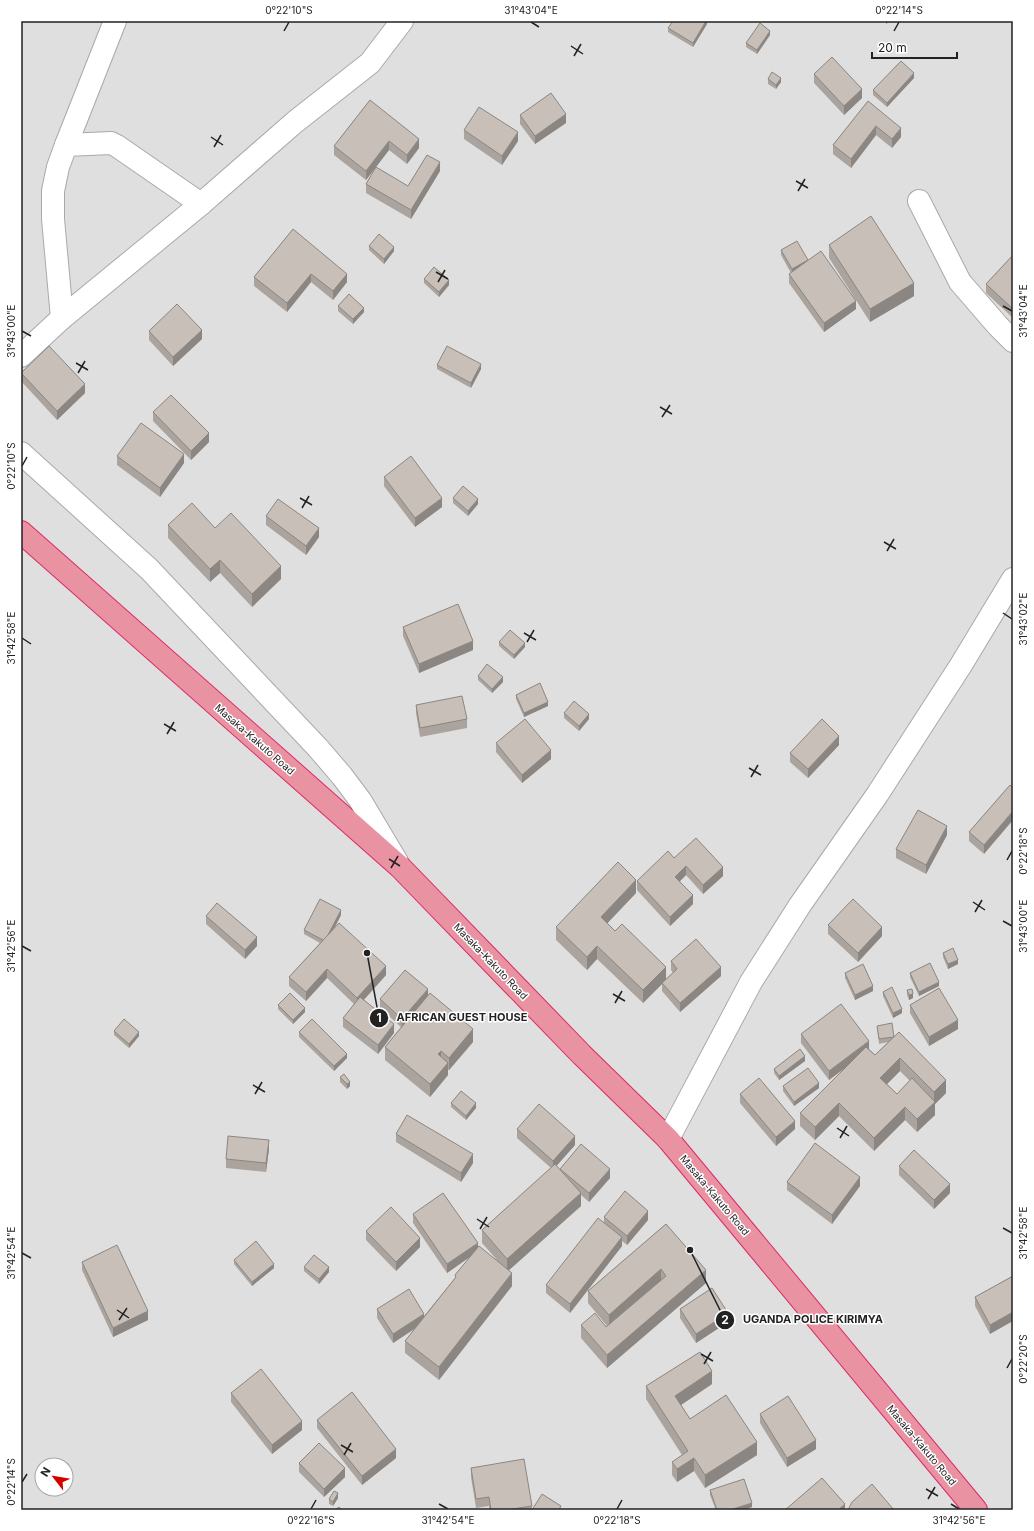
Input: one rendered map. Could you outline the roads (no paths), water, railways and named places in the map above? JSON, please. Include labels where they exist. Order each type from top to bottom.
[{"type":"highway","name":"Masaka-Kakuto Road","points":[[21,532],[400,867],[582,1055],[668,1139],[976,1510]]},
{"type":"street","points":[[62,318],[53,219],[53,191],[58,167],[66,145],[115,21]]},
{"type":"street","points":[[21,356],[62,318],[201,204],[295,122],[370,63],[402,21]]},
{"type":"street","points":[[66,145],[111,144],[117,146],[201,204]]},
{"type":"street","points":[[919,201],[960,282],[1013,341]]},
{"type":"street","points":[[21,453],[149,569],[318,748],[360,800],[400,867]]},
{"type":"street","points":[[668,1139],[751,982],[800,905],[877,794],[961,665],[1013,579]]},
{"type":"place","name":"AFRICAN GUEST HOUSE","points":[[367,953]]},
{"type":"place","name":"UGANDA POLICE KIRIMYA","points":[[690,1250]]}]
